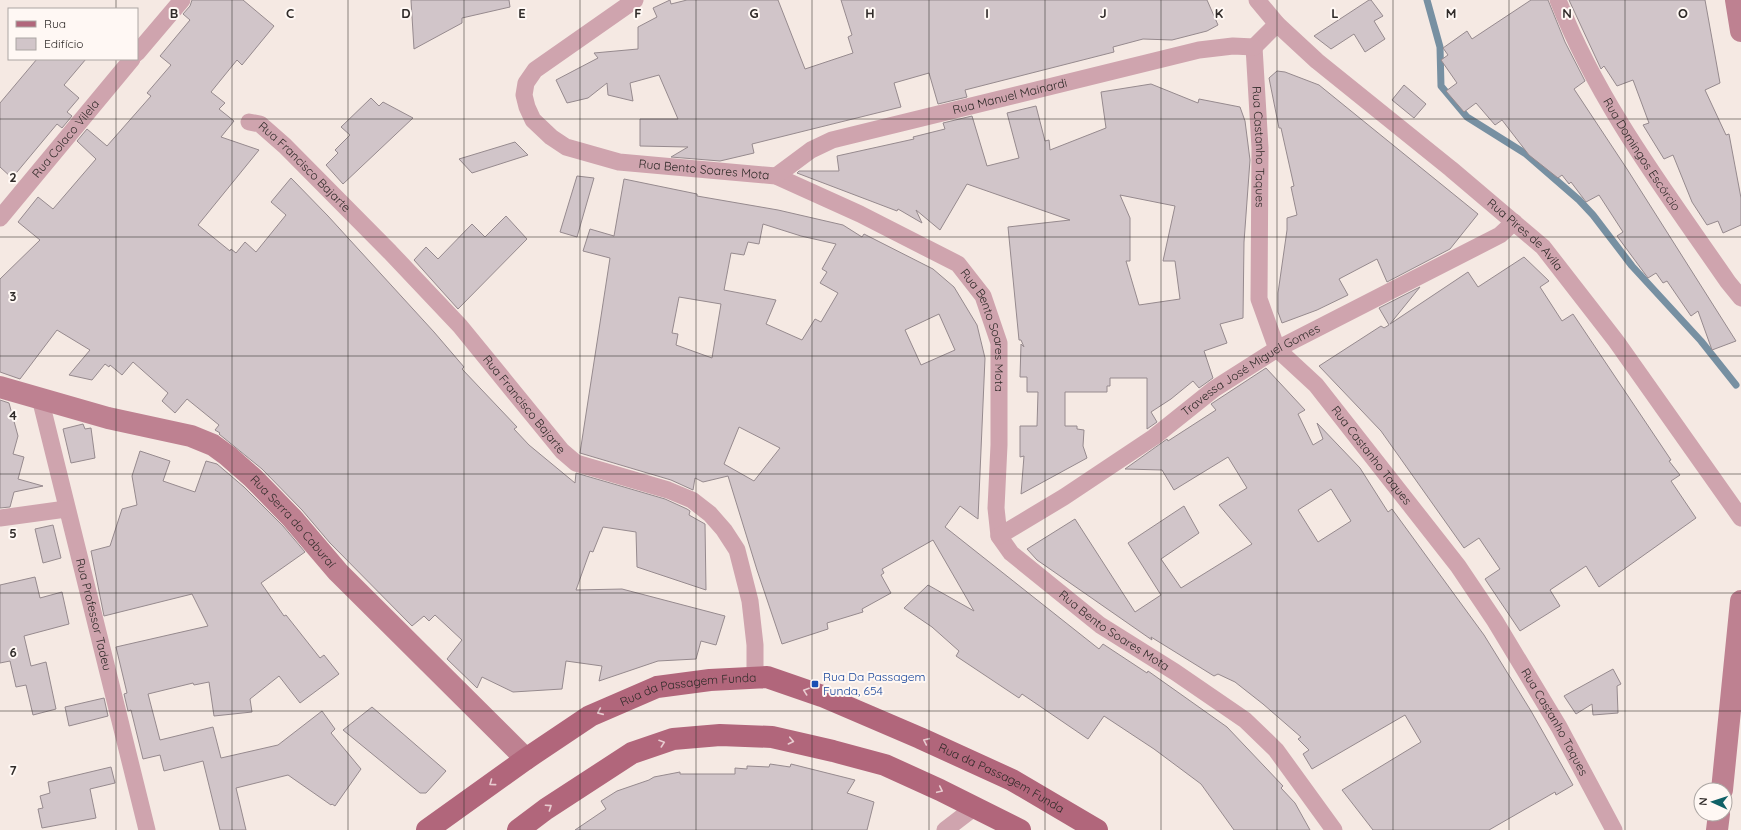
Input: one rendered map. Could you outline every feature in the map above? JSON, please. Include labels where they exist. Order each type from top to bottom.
[{"type":"main road","name":"Rua da Passagem Funda","points":[[427,830],[526,759],[590,716],[657,687],[710,680],[767,677],[822,696],[927,741],[1012,780],[1097,830]]},
{"type":"main road","points":[[518,830],[546,809],[632,753],[673,739],[720,735],[772,737],[834,751],[885,765],[976,807],[1020,830]]},
{"type":"street","points":[[138,52],[182,0]]},
{"type":"street","name":"Rua Bento Soares Mota","points":[[635,0],[535,70],[526,83],[524,95],[527,107],[533,120],[551,137],[566,147],[618,162],[776,176],[860,214],[958,264],[984,296],[999,343],[999,445],[996,508],[998,536],[1010,553],[1100,625],[1175,672],[1245,720],[1276,750],[1334,830]]},
{"type":"street","name":"Rua Pires de Avila","points":[[1257,0],[1277,24],[1317,61],[1451,169],[1543,247],[1611,334],[1741,518]]},
{"type":"street","name":"Rua Domingos Escórcio","points":[[1558,0],[1601,90],[1652,172],[1728,282],[1741,298]]},
{"type":"street","points":[[1736,0],[1741,31]]},
{"type":"street","points":[[1254,47],[1277,24]]},
{"type":"street","name":"Rua Manuel Mainardi","points":[[776,176],[811,150],[832,140],[1199,50],[1233,46],[1254,47]]},
{"type":"street","name":"Rua Castanho Taques","points":[[1254,47],[1260,148],[1259,299],[1277,349],[1316,385],[1458,566],[1495,621],[1559,727],[1614,830]]},
{"type":"street","name":"Rua Colaco Vilela","points":[[0,218],[131,60]]},
{"type":"street","name":"Rua Francisco Bajarte","points":[[249,122],[260,124],[285,146],[444,308],[562,451],[576,463],[668,490],[692,500],[710,514],[724,530],[736,550],[750,601],[755,645],[755,678]]},
{"type":"street","name":"Travessa José Miguel Gomes","points":[[998,536],[1064,497],[1154,437],[1214,389],[1277,349],[1500,235],[1514,222]]},
{"type":"street","name":"Rua Serra do Caburaí","points":[[0,387],[108,418],[191,436],[213,445],[253,478],[292,518],[338,572],[526,759]]},
{"type":"street","name":"Rua Professor Tadeu","points":[[40,398],[66,509],[147,830]]},
{"type":"street","points":[[0,518],[66,509]]},
{"type":"street","points":[[1723,782],[1741,601]]},
{"type":"street","points":[[945,830],[976,807]]},
{"type":"building","points":[[192,0],[243,0],[274,26],[242,65],[237,60],[211,92],[225,103],[219,109],[234,121],[221,137],[259,150],[198,225],[230,251],[231,249],[236,253],[245,242],[256,252],[286,215],[271,202],[291,178],[328,216],[434,332],[464,367],[462,369],[517,427],[514,429],[529,445],[575,483],[576,473],[665,499],[687,509],[690,511],[689,515],[705,524],[706,590],[637,567],[636,532],[603,527],[593,552],[590,551],[576,590],[622,589],[725,616],[716,645],[701,641],[696,659],[658,661],[599,681],[602,666],[566,661],[562,689],[513,692],[482,677],[477,688],[447,659],[462,640],[435,615],[429,621],[424,616],[412,626],[330,543],[302,510],[262,469],[215,430],[219,425],[187,399],[175,413],[162,401],[168,393],[133,362],[122,375],[110,365],[109,367],[105,364],[92,380],[69,375],[90,350],[57,330],[20,379],[0,372],[0,279],[40,240],[18,222],[38,197],[53,209],[96,159],[77,141],[87,129],[107,146],[151,96],[147,93],[171,65],[160,56],[190,20],[183,14],[190,6]]},
{"type":"building","points":[[411,0],[509,0],[510,7],[462,18],[462,23],[414,49]]},
{"type":"building","points":[[670,0],[671,4],[687,0],[778,0],[805,69],[853,53],[848,37],[852,35],[841,0],[1207,0],[1218,25],[1207,31],[1172,40],[1143,39],[1113,47],[1114,52],[965,90],[967,97],[938,104],[929,73],[894,83],[901,107],[752,144],[754,153],[720,161],[671,157],[688,147],[640,146],[640,119],[678,119],[659,75],[630,83],[633,101],[608,95],[607,83],[588,98],[567,103],[556,80],[598,58],[594,53],[638,49],[638,27],[657,17],[653,8]]},
{"type":"building","points":[[1371,0],[1383,16],[1374,21],[1385,39],[1365,52],[1354,34],[1331,49],[1314,36]]},
{"type":"building","points":[[1531,0],[1548,0],[1565,42],[1585,81],[1574,89],[1627,169],[1736,341],[1712,350],[1698,311],[1691,316],[1667,281],[1663,283],[1656,273],[1648,278],[1617,236],[1623,232],[1599,195],[1586,202],[1571,182],[1569,184],[1562,175],[1558,178],[1529,155],[1502,120],[1495,125],[1476,103],[1464,112],[1446,91],[1457,83],[1441,60],[1448,55],[1443,48],[1467,31],[1472,39]]},
{"type":"building","points":[[1569,0],[1705,0],[1720,83],[1705,90],[1726,135],[1729,134],[1741,198],[1741,225],[1723,233],[1718,221],[1707,225],[1692,202],[1673,155],[1664,159],[1643,125],[1649,123],[1633,80],[1617,86],[1604,66],[1601,69]]},
{"type":"building","points":[[36,60],[85,60],[64,85],[79,98],[67,112],[72,116],[62,128],[57,124],[12,178],[0,167],[0,103]]},
{"type":"building","points":[[1277,71],[1285,72],[1319,85],[1478,214],[1450,249],[1387,282],[1377,259],[1339,279],[1348,295],[1317,310],[1282,323],[1278,312],[1278,293],[1287,230],[1287,218],[1297,215],[1291,187],[1294,186],[1281,128],[1279,128],[1269,78]]},
{"type":"building","points":[[1151,84],[1198,103],[1199,99],[1240,107],[1245,121],[1250,160],[1244,242],[1243,318],[1220,324],[1227,343],[1204,351],[1213,378],[1199,388],[1193,381],[1171,399],[1151,412],[1157,422],[1147,429],[1147,378],[1110,378],[1110,386],[1107,386],[1107,392],[1065,392],[1065,426],[1077,426],[1077,429],[1084,430],[1083,446],[1087,458],[1021,494],[1024,456],[1020,457],[1020,426],[1037,426],[1038,392],[1027,392],[1027,377],[1020,377],[1021,344],[1024,347],[1021,340],[1019,340],[1008,227],[1070,220],[967,184],[940,230],[916,210],[922,223],[898,209],[897,211],[797,173],[799,171],[839,171],[837,156],[914,139],[913,137],[945,129],[943,123],[972,116],[987,166],[1019,158],[1007,113],[1036,106],[1045,141],[1049,140],[1050,150],[1106,128],[1101,92]],"holes":[[[1120,195],[1175,206],[1163,261],[1175,261],[1180,299],[1139,305],[1126,261],[1130,261],[1130,218]]]},
{"type":"building","points":[[1404,85],[1426,104],[1414,118],[1392,100]]},
{"type":"building","points":[[371,98],[379,106],[383,102],[413,118],[343,184],[326,165],[338,153],[335,150],[350,135],[341,127]]},
{"type":"building","points":[[515,142],[528,155],[472,173],[459,159]]},
{"type":"building","points":[[577,176],[594,178],[577,237],[560,232]]},
{"type":"building","points":[[624,179],[697,194],[697,196],[778,210],[843,225],[862,237],[864,234],[933,269],[954,287],[977,325],[985,358],[978,519],[960,506],[945,527],[1099,649],[1103,644],[1147,673],[1148,671],[1227,727],[1283,786],[1281,788],[1295,803],[1310,830],[1234,830],[1201,784],[1154,749],[1104,716],[1088,739],[1022,694],[1019,698],[956,656],[959,651],[932,627],[904,608],[928,585],[974,611],[933,540],[882,569],[884,573],[881,575],[891,593],[862,609],[863,612],[827,623],[828,629],[782,644],[728,476],[703,482],[695,478],[693,490],[671,480],[580,453],[610,258],[583,251],[590,229],[614,236]],"holes":[[[763,224],[801,236],[836,244],[822,269],[827,272],[820,283],[838,293],[821,322],[815,319],[802,340],[766,324],[776,300],[724,290],[731,253],[744,255],[748,242],[759,244]],[[679,297],[721,304],[712,358],[676,345],[678,334],[672,333]],[[939,314],[955,350],[921,365],[905,330]],[[739,427],[780,448],[754,481],[724,464]]]},
{"type":"building","points":[[506,216],[527,239],[458,309],[414,260],[426,247],[438,259],[472,224],[485,237]]},
{"type":"building","points":[[1524,257],[1549,281],[1540,287],[1562,321],[1573,314],[1671,460],[1669,461],[1680,475],[1671,481],[1696,518],[1599,587],[1586,566],[1550,590],[1560,606],[1520,631],[1485,579],[1500,569],[1479,538],[1464,548],[1381,431],[1319,366],[1381,326],[1384,328],[1389,325],[1379,308],[1420,287],[1390,324],[1468,272],[1478,287]]},
{"type":"building","points":[[1266,368],[1305,410],[1298,414],[1313,445],[1323,439],[1317,423],[1360,468],[1388,512],[1392,509],[1484,635],[1531,711],[1573,785],[1556,795],[1555,792],[1489,830],[1373,830],[1342,790],[1421,742],[1405,715],[1312,769],[1303,754],[1309,750],[1298,739],[1301,737],[1235,682],[1218,674],[1214,676],[1151,637],[1152,640],[1037,560],[1027,549],[1075,519],[1135,612],[1161,595],[1128,543],[1184,506],[1199,533],[1161,559],[1181,588],[1252,544],[1219,505],[1247,488],[1228,457],[1174,490],[1162,470],[1125,469],[1167,439],[1168,441],[1216,410],[1211,404]],"holes":[[[1331,489],[1351,521],[1318,542],[1298,510]]]},
{"type":"building","points":[[0,400],[9,403],[18,436],[13,454],[24,457],[18,479],[43,486],[14,492],[10,507],[0,508]]},
{"type":"building","points":[[83,424],[85,429],[91,428],[95,458],[71,463],[63,429]]},
{"type":"building","points":[[140,451],[170,461],[163,481],[195,492],[206,461],[217,464],[244,487],[283,526],[305,552],[261,583],[284,616],[286,615],[320,658],[324,655],[339,674],[300,703],[279,676],[250,699],[252,712],[214,716],[209,682],[194,685],[193,683],[148,694],[160,740],[213,727],[221,758],[278,745],[322,711],[335,729],[331,733],[361,769],[335,806],[332,804],[331,805],[288,775],[236,788],[246,830],[220,830],[203,761],[164,771],[160,755],[143,759],[131,710],[128,711],[124,694],[127,693],[116,647],[208,626],[192,594],[104,616],[91,551],[110,546],[122,509],[137,505],[132,476]]},
{"type":"building","points":[[53,525],[61,558],[43,563],[35,529]]},
{"type":"building","points":[[35,577],[40,598],[62,592],[69,624],[24,636],[31,666],[46,662],[56,709],[33,715],[26,685],[16,687],[10,661],[0,663],[0,585]]},
{"type":"building","points":[[1613,669],[1621,684],[1617,686],[1618,713],[1593,715],[1592,704],[1576,714],[1564,696]]},
{"type":"building","points":[[104,698],[108,716],[69,726],[65,707]]},
{"type":"building","points":[[372,707],[446,771],[426,793],[420,793],[343,730]]},
{"type":"building","points":[[770,764],[790,767],[791,764],[855,780],[847,793],[874,802],[867,830],[575,830],[606,809],[601,801],[617,791],[654,777],[680,772],[680,774],[735,774],[735,768],[747,769],[747,766],[769,767]]},
{"type":"building","points":[[111,767],[115,783],[90,789],[96,818],[42,828],[38,809],[43,808],[40,796],[50,793],[48,782]]},
{"type":"waterway","points":[[1427,0],[1440,47],[1441,86],[1467,117],[1526,154],[1579,200],[1593,215],[1632,266],[1701,341],[1736,385]]},
{"type":"place","name":"Rua Da Passagem Funda, 654","points":[[815,684]]}]
